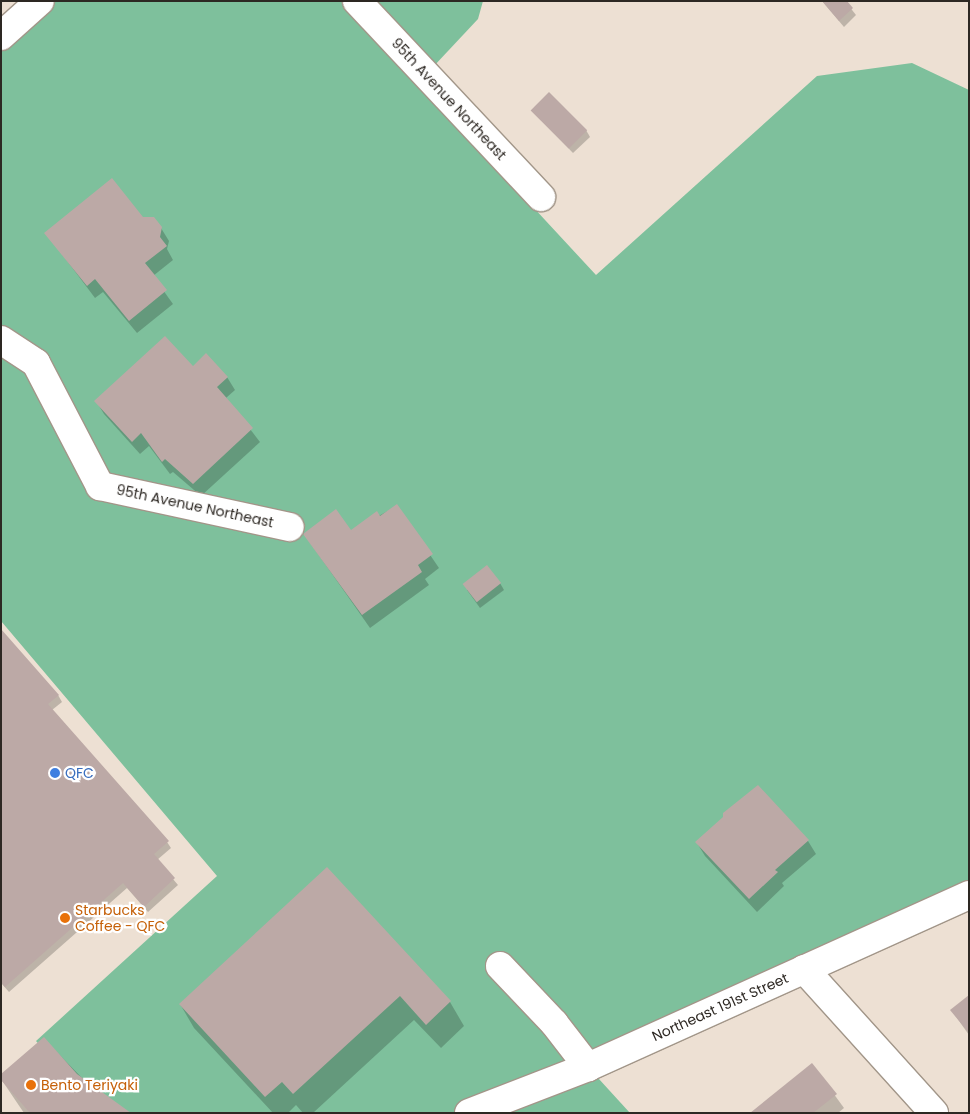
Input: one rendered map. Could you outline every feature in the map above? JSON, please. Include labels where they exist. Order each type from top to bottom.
[{"type":"street","points":[[1,36],[40,1]]},
{"type":"street","name":"95th Avenue Northeast","points":[[357,1],[541,197]]},
{"type":"street","name":"95th Avenue Northeast","points":[[1,340],[36,363],[100,486],[290,527]]},
{"type":"street","name":"Northeast 191st Street","points":[[468,1113],[588,1067],[969,895]]},
{"type":"street","points":[[500,966],[554,1023],[588,1067]]},
{"type":"street","points":[[804,969],[934,1113]]},
{"type":"green space","points":[[40,1],[483,1],[478,19],[418,83],[596,275],[817,76],[912,63],[969,90],[969,896],[588,1067],[630,1113],[99,1113],[36,1041],[217,876],[1,621],[1,36]]},
{"type":"building","points":[[822,1],[847,1],[853,8],[839,21]]},
{"type":"building","points":[[549,92],[587,130],[569,149],[531,110]]},
{"type":"building","points":[[112,178],[143,217],[154,217],[162,227],[160,237],[167,246],[145,263],[167,290],[129,321],[95,279],[87,286],[44,233]]},
{"type":"building","points":[[165,336],[193,366],[206,353],[228,377],[217,387],[253,428],[193,484],[165,459],[162,462],[141,433],[132,442],[94,401]]},
{"type":"building","points":[[397,504],[433,554],[418,565],[422,572],[362,615],[303,534],[336,509],[351,530],[377,511],[380,516]]},
{"type":"building","points":[[487,565],[501,583],[477,602],[463,584]]},
{"type":"building","name":"QFC","points":[[1,629],[59,695],[48,704],[169,841],[154,854],[175,878],[144,907],[123,883],[5,987],[1,982]]},
{"type":"building","points":[[758,785],[809,840],[775,870],[778,872],[749,899],[695,842],[723,817],[723,813]]},
{"type":"building","points":[[327,867],[451,1001],[426,1025],[400,996],[293,1094],[282,1082],[265,1097],[179,1004]]},
{"type":"building","points":[[969,995],[969,1033],[950,1010]]},
{"type":"building","points":[[44,1037],[77,1074],[131,1113],[30,1113],[1,1080],[1,1074]]},
{"type":"building","points":[[812,1063],[837,1094],[813,1113],[750,1113]]},
{"type":"place","name":"QFC","points":[[55,773]]},
{"type":"place","name":"Starbucks Coffee - QFC","points":[[65,918]]},
{"type":"place","name":"Bento Teriyaki","points":[[31,1085]]}]
